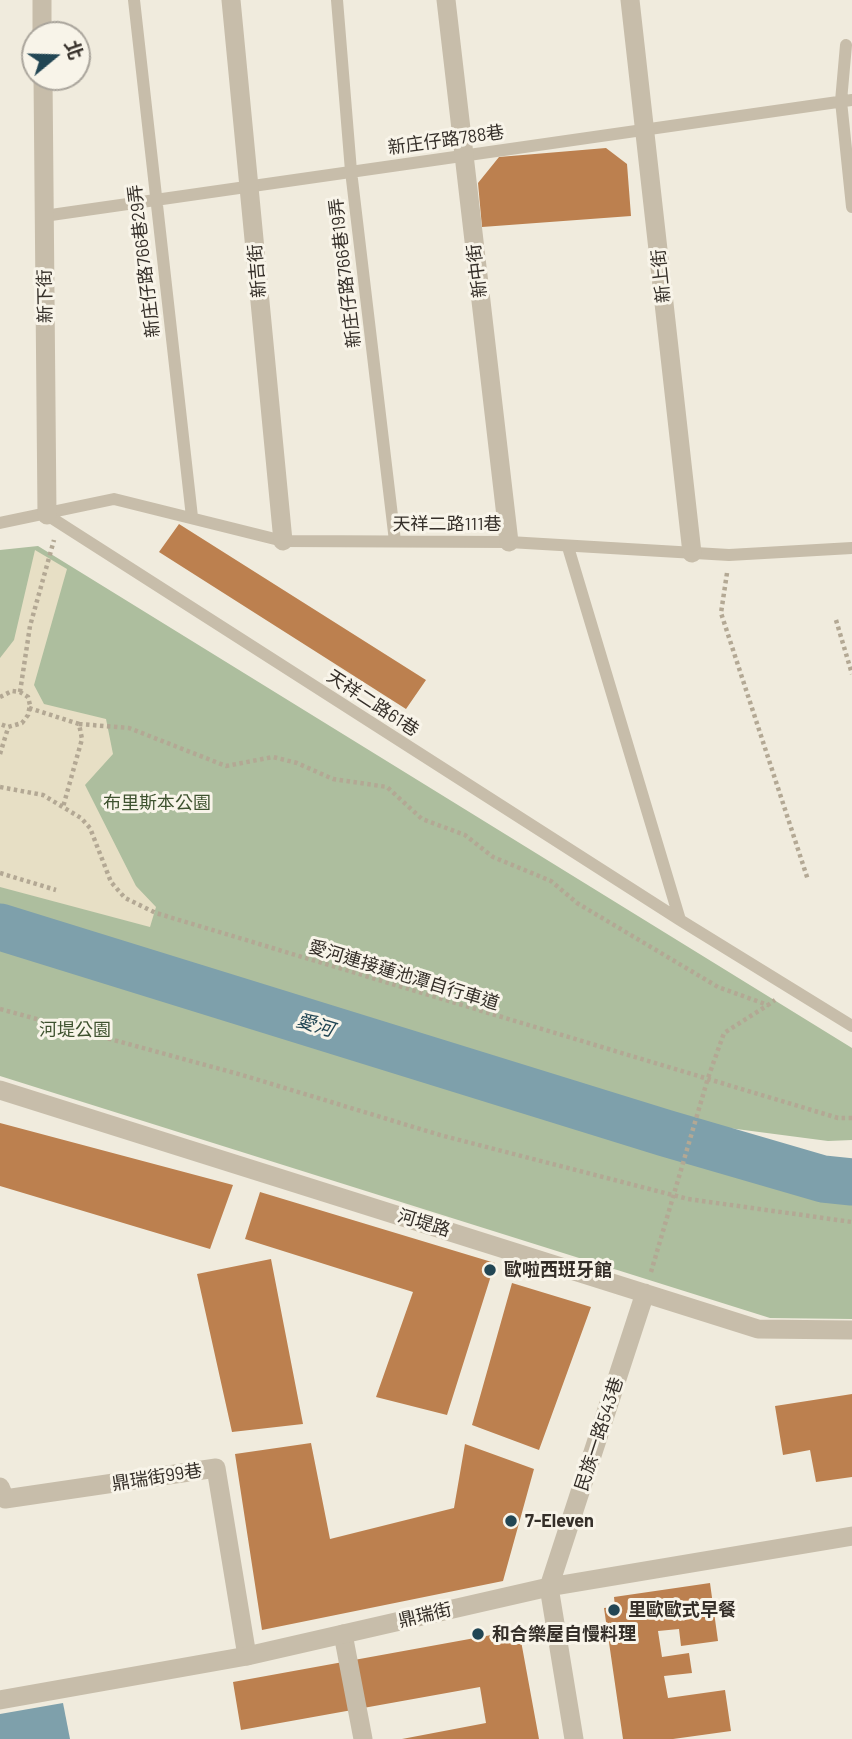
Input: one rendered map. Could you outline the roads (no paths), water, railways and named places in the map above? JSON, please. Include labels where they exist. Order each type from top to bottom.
[{"type":"street","points":[[42,0],[42,21]]},
{"type":"street","name":"新吉街","points":[[231,0],[283,541]]},
{"type":"street","name":"新中街","points":[[446,0],[509,542]]},
{"type":"street","name":"新上街","points":[[630,0],[692,552]]},
{"type":"street","name":"新下街","points":[[43,91],[53,519]]},
{"type":"street","name":"河堤路","points":[[0,1090],[758,1329],[852,1330]]},
{"type":"street","name":"民族一路543巷","points":[[575,1739],[549,1587],[645,1293]]},
{"type":"street","name":"鼎瑞街99巷","points":[[0,1487],[5,1499],[216,1468],[247,1656]]},
{"type":"street","name":"鼎瑞街","points":[[0,1700],[247,1656],[549,1587],[852,1536]]},
{"type":"street","points":[[343,1634],[363,1739]]},
{"type":"lane","name":"新庄仔路766巷29弄","points":[[134,0],[192,517]]},
{"type":"lane","name":"新庄仔路766巷19弄","points":[[337,0],[351,172],[396,541]]},
{"type":"lane","points":[[846,45],[852,207]]},
{"type":"lane","name":"新庄仔路788巷","points":[[44,216],[846,100]]},
{"type":"lane","name":"天祥二路111巷","points":[[0,523],[53,519],[114,499],[283,541],[509,542],[729,555],[852,548]]},
{"type":"lane","name":"天祥二路61巷","points":[[53,519],[680,920],[852,1026]]},
{"type":"lane","points":[[568,547],[680,920]]},
{"type":"water","points":[[63,1703],[70,1739],[0,1739],[0,1714]]},
{"type":"waterway","name":"愛河","points":[[0,927],[665,1133],[823,1179],[852,1182]]},
{"type":"place","name":"歐啦西班牙館","points":[[490,1270]]},
{"type":"place","name":"7-Eleven","points":[[511,1521]]},
{"type":"place","name":"里歐歐式早餐","points":[[614,1610]]},
{"type":"place","name":"和合樂屋自慢料理","points":[[478,1634]]},
{"type":"park label","name":"布里斯本公園","points":[[157,803]]},
{"type":"park label","name":"河堤公園","points":[[75,1030]]}]
